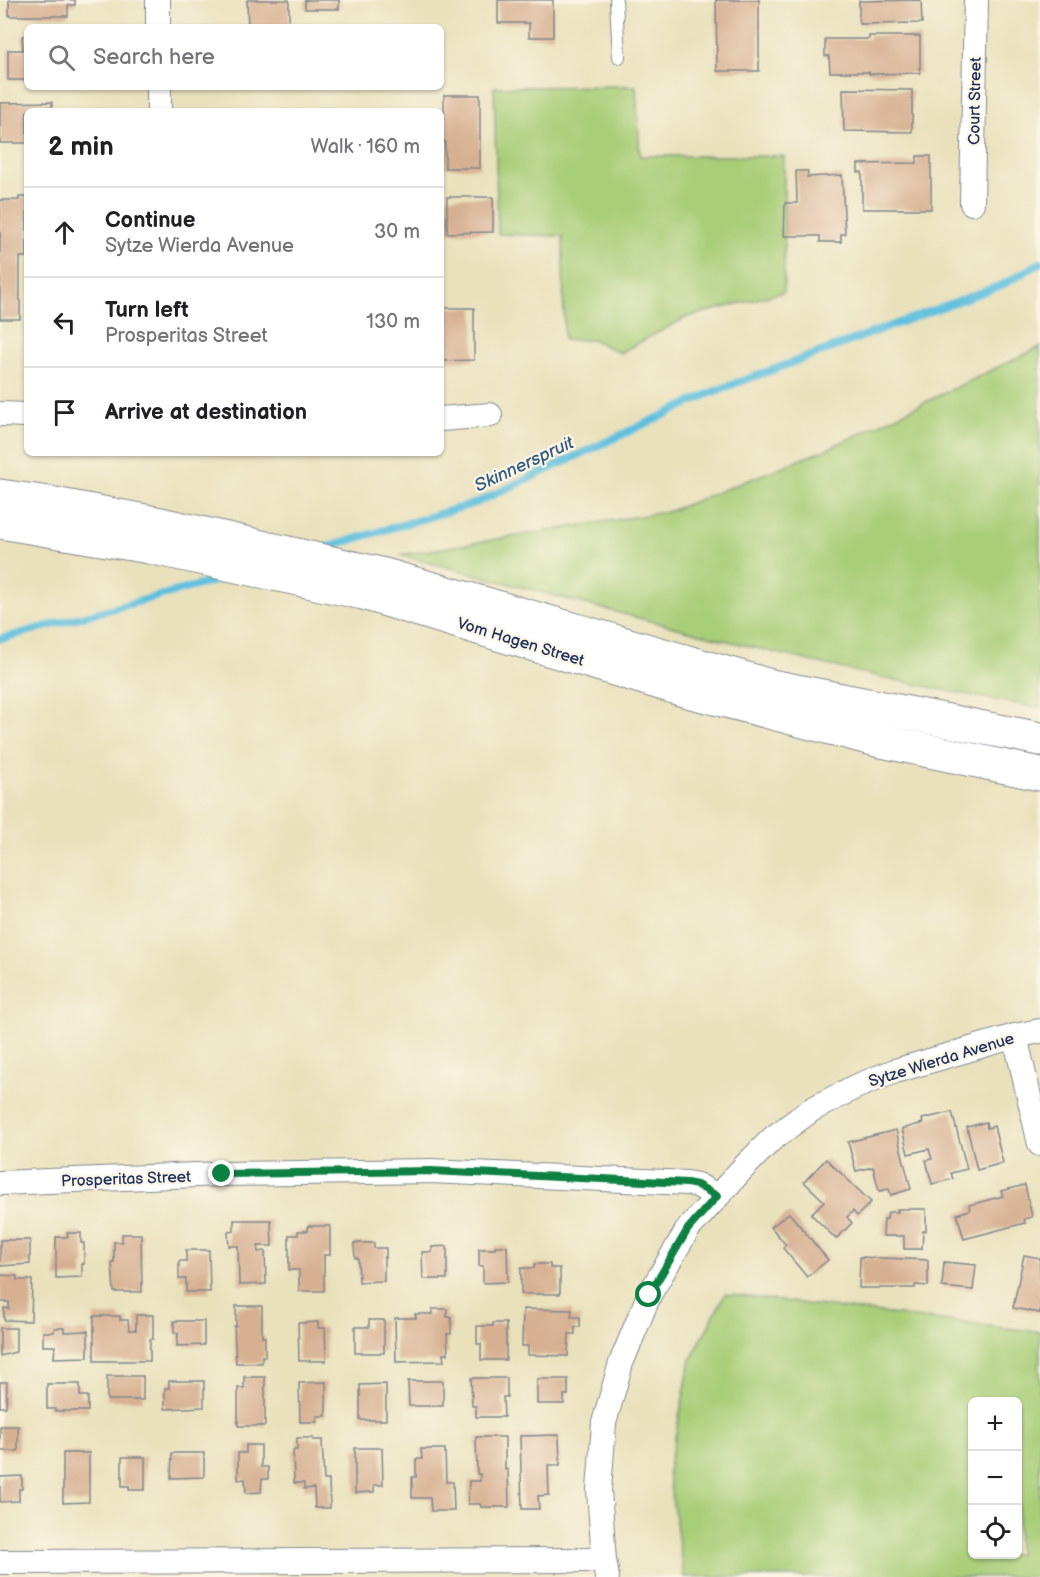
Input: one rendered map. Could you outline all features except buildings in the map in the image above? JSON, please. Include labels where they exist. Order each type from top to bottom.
[{"type":"main road","name":"Vom Hagen Street","points":[[0,496],[155,535],[374,584],[771,686],[1040,739]]},
{"type":"main road","name":"Vom Hagen Street","points":[[0,522],[155,535]]},
{"type":"main road","name":"Vom Hagen Street","points":[[374,584],[680,689],[877,741],[1040,774]]},
{"type":"street","points":[[158,0],[158,24]]},
{"type":"street","name":"Court Street","points":[[972,202],[976,0]]},
{"type":"street","points":[[159,90],[159,108]]},
{"type":"street","points":[[0,414],[24,415]]},
{"type":"street","points":[[444,418],[490,415]]},
{"type":"street","name":"Sytze Wierda Avenue","points":[[606,1568],[599,1490],[604,1423],[621,1364],[649,1295],[688,1229],[772,1139],[811,1110],[855,1087],[895,1071],[1015,1036],[1040,1031]]},
{"type":"street","points":[[1015,1036],[1040,1144]]},
{"type":"street","name":"Prosperitas Street","points":[[0,1183],[222,1174],[431,1171],[687,1183],[697,1185],[717,1196]]},
{"type":"street","points":[[0,1562],[341,1569],[606,1568]]},
{"type":"lane","points":[[616,0],[619,57]]},
{"type":"green space","points":[[636,86],[640,156],[784,156],[784,292],[687,317],[620,353],[594,340],[564,340],[563,236],[498,234],[494,87]]},
{"type":"green space","points":[[1040,347],[1040,708],[879,677],[718,639],[400,555],[670,511],[832,447]]},
{"type":"green space","points":[[725,1294],[1040,1332],[1040,1577],[684,1577],[668,1471],[691,1359]]},
{"type":"waterway","name":"Skinnerspruit","points":[[324,548],[476,503],[715,391],[1004,284],[1040,263]]},
{"type":"waterway","name":"Skinnerspruit","points":[[0,639],[229,577]]},
{"type":"route","points":[[222,1174],[431,1171],[687,1183],[697,1185],[717,1196],[688,1229],[649,1295]]}]
